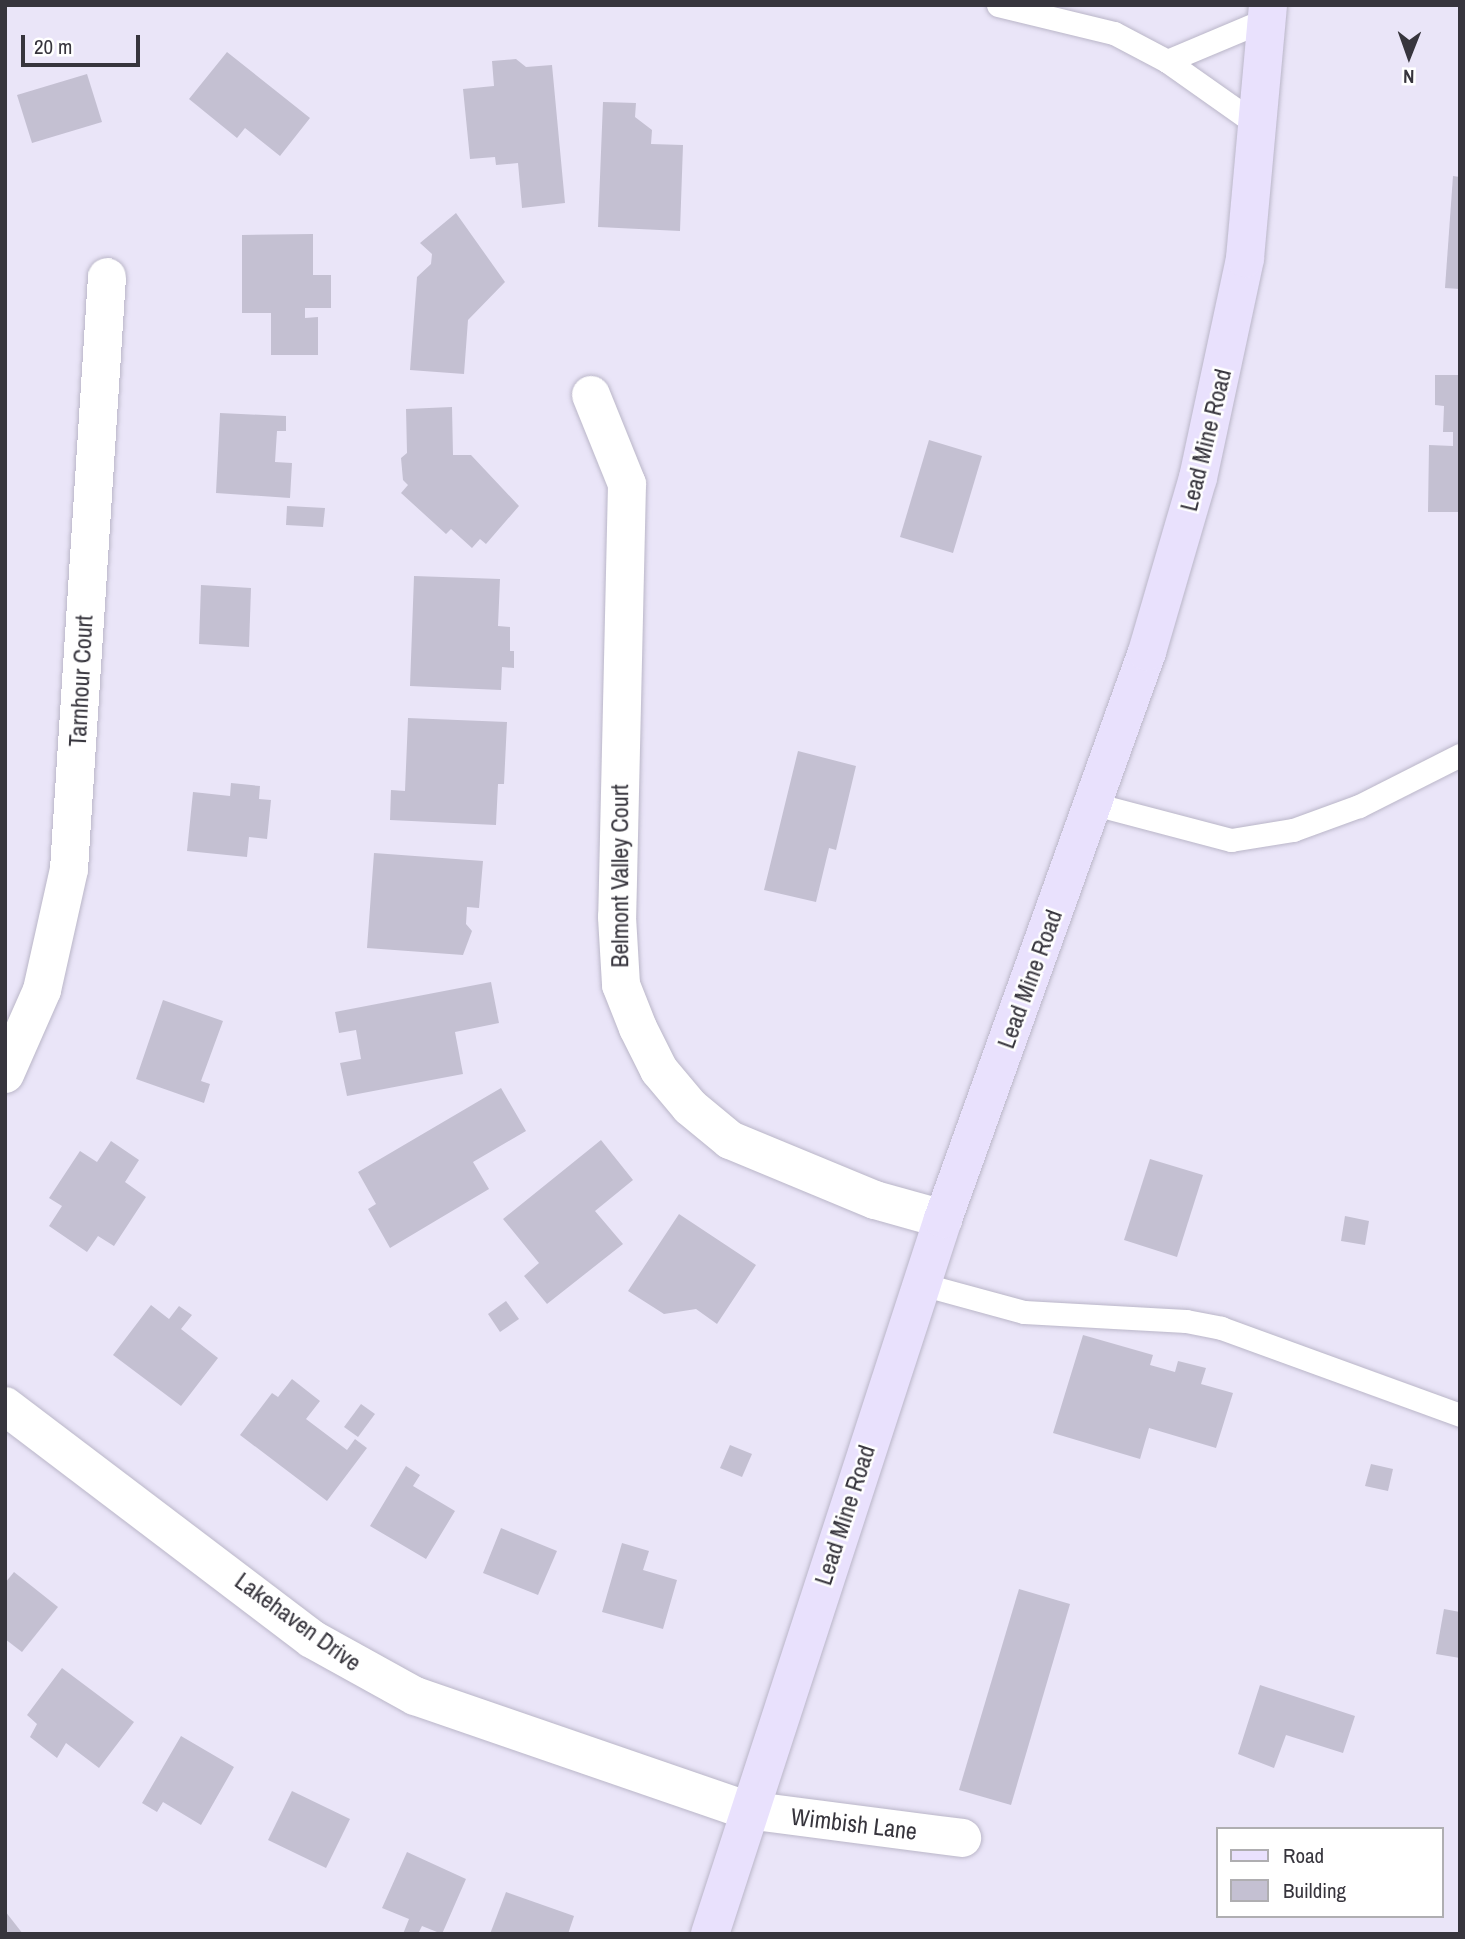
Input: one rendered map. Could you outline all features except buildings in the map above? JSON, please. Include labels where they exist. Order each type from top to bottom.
[{"type":"main road","name":"Lead Mine Road","points":[[710,1934],[747,1810],[920,1284],[1147,652],[1198,478],[1245,258],[1259,126],[1267,12]]},
{"type":"street","name":"Tarnhour Court","points":[[5,1074],[41,990],[69,869],[107,277]]},
{"type":"street","name":"Belmont Valley Court","points":[[592,395],[627,484],[617,917],[621,985],[638,1028],[659,1070],[690,1107],[730,1140],[875,1200],[943,1219]]},
{"type":"street","name":"Lakehaven Drive","points":[[5,1406],[312,1639],[365,1671],[415,1696],[747,1810]]},
{"type":"street","name":"Wimbish Lane","points":[[747,1810],[962,1838]]},
{"type":"lane","points":[[998,5],[1114,33],[1167,61],[1259,126]]},
{"type":"lane","points":[[1167,61],[1267,12]]},
{"type":"lane","points":[[1094,804],[1231,840],[1293,830],[1359,806],[1460,755]]},
{"type":"lane","points":[[920,1284],[1024,1312],[1186,1321],[1221,1328],[1460,1415]]}]
